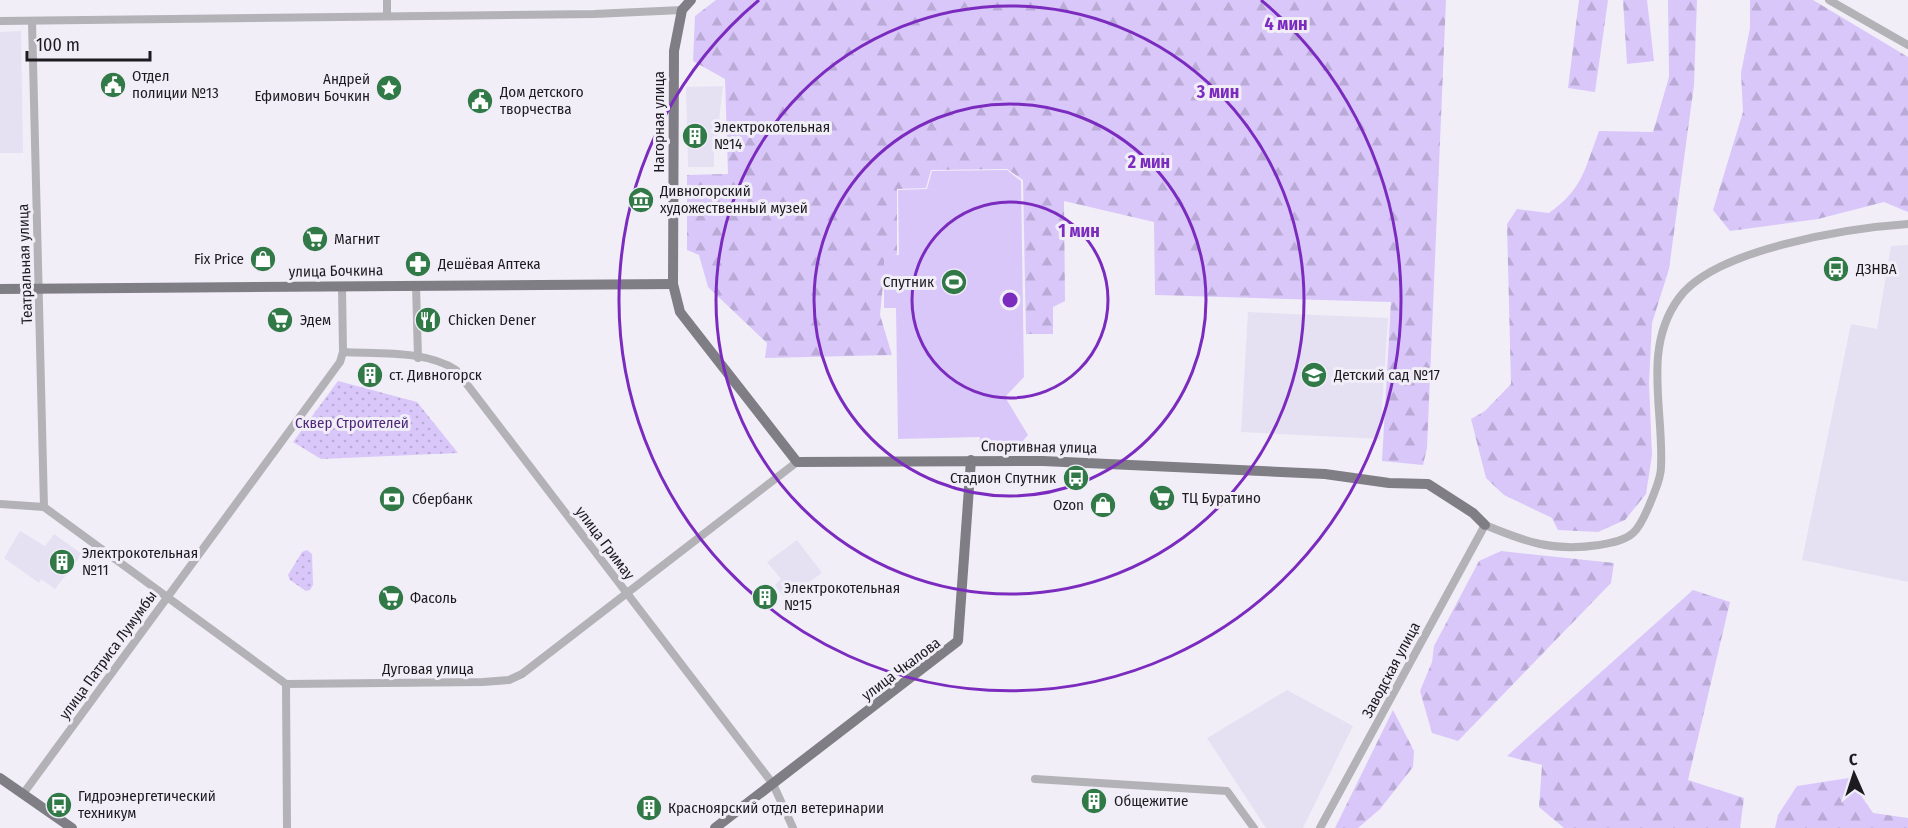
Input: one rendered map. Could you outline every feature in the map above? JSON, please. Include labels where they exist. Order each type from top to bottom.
[{"type":"main road","points":[[682,10],[692,0]]},
{"type":"main road","name":"Нагорная улица","points":[[673,284],[674,51],[682,10]]},
{"type":"main road","points":[[673,284],[680,312],[797,462]]},
{"type":"main road","name":"улица Бочкина","points":[[0,289],[673,284]]},
{"type":"main road","name":"Спортивная улица","points":[[797,462],[971,460],[1325,474],[1389,483],[1428,484],[1473,513],[1485,525]]},
{"type":"main road","name":"улица Чкалова","points":[[715,828],[958,641],[971,460]]},
{"type":"main road","points":[[0,778],[72,828]]},
{"type":"street","points":[[387,0],[387,16]]},
{"type":"street","points":[[1828,0],[1908,45]]},
{"type":"street","points":[[0,21],[682,10]]},
{"type":"street","name":"Театральная улица","points":[[32,21],[44,507]]},
{"type":"street","points":[[1485,525],[1526,542],[1550,548],[1581,548],[1614,543],[1633,533],[1658,484],[1661,467],[1658,354],[1664,324],[1679,297],[1708,272],[1757,251],[1846,232],[1908,224]]},
{"type":"street","points":[[416,285],[418,358]]},
{"type":"street","points":[[342,286],[343,352]]},
{"type":"street","name":"улица Гримау","points":[[343,352],[418,358],[446,364],[456,370],[773,784],[793,828]]},
{"type":"street","name":"улица Патриса Лумумбы","points":[[23,794],[340,362],[343,352]]},
{"type":"street","name":"Дуговая улица","points":[[286,684],[510,680],[528,669],[797,462]]},
{"type":"street","points":[[0,504],[44,507],[286,684],[288,828]]},
{"type":"street","name":"Заводская улица","points":[[1320,828],[1485,525]]},
{"type":"street","points":[[1035,778],[1227,791],[1254,828]]},
{"type":"shaded area","points":[[21,31],[23,153],[0,153],[0,32]]},
{"type":"shaded area","points":[[723,86],[714,149],[714,167],[688,167],[686,87]]},
{"type":"shaded area","points":[[1908,245],[1908,582],[1802,560],[1851,324],[1877,329],[1891,246]]},
{"type":"shaded area","name":"Детский сад №17","points":[[1248,312],[1388,318],[1380,439],[1241,432]]},
{"type":"shaded area","points":[[20,531],[45,546],[54,534],[82,554],[55,589],[41,579],[39,583],[4,558]]},
{"type":"shaded area","points":[[797,540],[822,573],[792,594],[790,591],[783,596],[775,585],[781,579],[767,562]]},
{"type":"shaded area","points":[[1287,690],[1353,726],[1303,828],[1266,828],[1207,738]]},
{"type":"green space","points":[[716,0],[1446,0],[1427,448],[1423,465],[1382,461],[1391,302],[1155,295],[1154,222],[1064,201],[1065,301],[1053,307],[1053,334],[1026,334],[1023,180],[1007,169],[931,170],[926,188],[897,189],[897,254],[885,264],[880,315],[892,355],[765,358],[767,343],[708,287],[699,255],[687,250],[687,175],[728,174],[725,79],[693,61],[695,16]]},
{"type":"green space","points":[[1579,0],[1608,0],[1595,92],[1568,88]]},
{"type":"green space","points":[[1623,0],[1647,0],[1654,61],[1627,64]]},
{"type":"green space","points":[[1668,0],[1697,0],[1694,85],[1669,269],[1652,323],[1649,383],[1652,455],[1646,494],[1625,520],[1598,532],[1558,530],[1552,518],[1504,495],[1486,478],[1471,419],[1485,411],[1511,384],[1507,224],[1517,209],[1549,213],[1569,195],[1582,177],[1599,131],[1653,132],[1669,77]]},
{"type":"green space","points":[[1750,0],[1813,0],[1908,57],[1908,212],[1884,202],[1818,219],[1730,231],[1713,210],[1743,112],[1741,73],[1750,28]]},
{"type":"green space","name":"Спутник","points":[[1007,170],[1021,181],[1024,377],[1005,397],[1028,435],[1021,443],[979,445],[980,437],[898,439],[896,308],[884,308],[884,255],[899,255],[898,190],[927,189],[932,171]]},
{"type":"green space","name":"Сквер Строителей","points":[[338,381],[417,402],[458,453],[321,459],[293,442]]},
{"type":"green space","points":[[307,550],[312,554],[313,585],[310,590],[306,591],[290,580],[288,575],[302,552]]},
{"type":"green space","points":[[1501,551],[1614,563],[1611,583],[1458,741],[1432,733],[1420,691],[1432,662],[1434,646],[1479,561]]},
{"type":"green space","points":[[1693,590],[1730,602],[1688,780],[1744,798],[1740,828],[1564,828],[1539,807],[1542,765],[1507,756]]},
{"type":"green space","points":[[1393,710],[1414,751],[1413,767],[1380,809],[1358,828],[1335,828]]},
{"type":"green space","points":[[1849,778],[1873,813],[1908,818],[1908,828],[1775,828],[1778,815],[1797,786]]},
{"type":"place","name":"Отдел полиции №13","points":[[113,85]]},
{"type":"place","name":"Андрей Ефимович Бочкин","points":[[389,88]]},
{"type":"place","name":"Дом детского творчества","points":[[480,101]]},
{"type":"place","name":"Электрокотельная №14","points":[[695,136]]},
{"type":"place","name":"Дивногорский художественный музей","points":[[641,200]]},
{"type":"place","name":"Магнит","points":[[315,239]]},
{"type":"place","name":"Fix Price","points":[[263,259]]},
{"type":"place","name":"Дешёвая Аптека","points":[[418,264]]},
{"type":"place","name":"ДЗНВА","points":[[1836,269]]},
{"type":"place","name":"Спутник","points":[[954,282]]},
{"type":"place","name":"Эдем","points":[[280,320]]},
{"type":"place","name":"Chicken Dener","points":[[428,320]]},
{"type":"place","name":"ст. Дивногорск","points":[[370,375]]},
{"type":"place","name":"Детский сад №17","points":[[1314,375]]},
{"type":"place","name":"Стадион Спутник","points":[[1076,478]]},
{"type":"place","name":"ТЦ Буратино","points":[[1162,498]]},
{"type":"place","name":"Сбербанк","points":[[392,499]]},
{"type":"place","name":"Ozon","points":[[1103,505]]},
{"type":"place","name":"Электрокотельная №11","points":[[62,562]]},
{"type":"place","name":"Электрокотельная №15","points":[[765,597]]},
{"type":"place","name":"Фасоль","points":[[391,598]]},
{"type":"place","name":"Общежитие","points":[[1094,801]]},
{"type":"place","name":"Гидроэнергетический техникум","points":[[59,805]]},
{"type":"place","name":"Красноярский отдел ветеринарии","points":[[649,808]]}]
